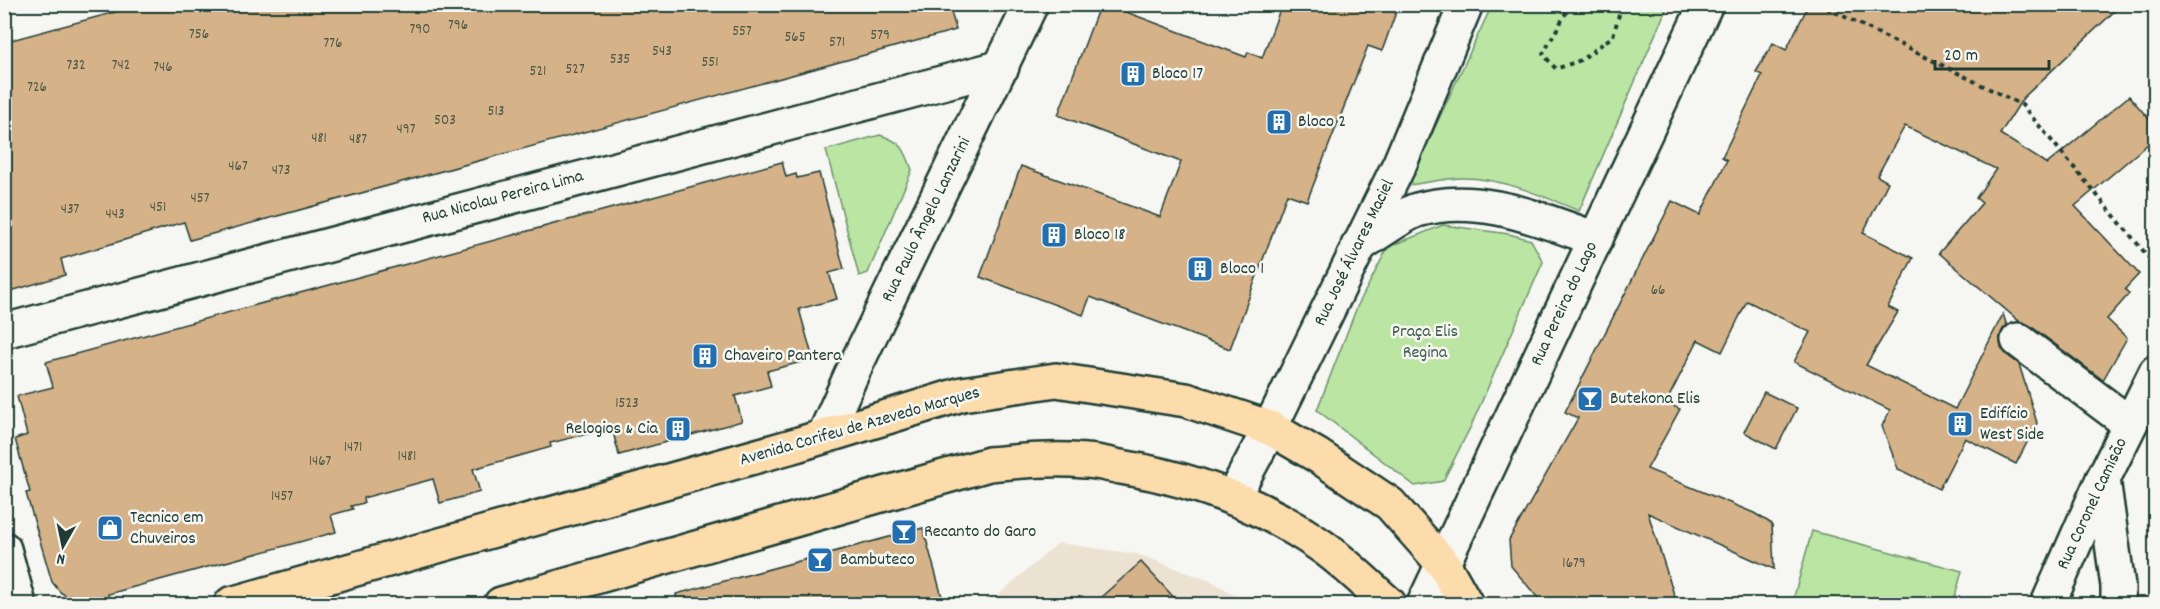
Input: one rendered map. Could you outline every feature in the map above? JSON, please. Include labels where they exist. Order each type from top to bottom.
[{"type":"main road","name":"Avenida Corifeu de Azevedo Marques","points":[[231,604],[824,436],[962,394],[1056,380],[1186,400],[1270,428],[1318,456],[1390,504],[1444,565],[1466,604]]},
{"type":"main road","points":[[501,604],[989,464],[1035,459],[1086,461],[1180,479],[1233,497],[1274,517],[1320,545],[1389,604]]},
{"type":"street","name":"Rua Paulo Ângelo Lanzarini","points":[[824,436],[1031,4]]},
{"type":"street","name":"Rua José Álvares Maciel","points":[[1233,497],[1270,428],[1400,163],[1466,4]]},
{"type":"street","name":"Rua Pereira do Lago","points":[[1424,604],[1706,4]]},
{"type":"street","name":"Rua Nicolau Pereira Lima","points":[[4,331],[1002,67]]},
{"type":"street","points":[[1358,246],[1415,211],[1456,203],[1516,211],[1596,239]]},
{"type":"street","points":[[2018,339],[2130,424]]},
{"type":"street","name":"Rua Coronel Camisão","points":[[2048,604],[2103,479],[2156,372]]},
{"type":"street","points":[[2103,479],[2118,586],[2118,604]]},
{"type":"street","points":[[4,549],[20,604]]},
{"type":"path","points":[[1570,4],[1543,54],[1556,69],[1581,60],[1613,36],[1622,4]]},
{"type":"path","points":[[1819,4],[2022,105],[2156,266]]},
{"type":"shaded area","points":[[1058,543],[1137,554],[1213,582],[1249,604],[988,604]]},
{"type":"green space","points":[[1492,5],[1668,5],[1579,211],[1508,184],[1493,181],[1456,178],[1408,185]]},
{"type":"green space","points":[[880,135],[893,140],[902,147],[912,170],[868,273],[859,276],[826,150]]},
{"type":"green space","name":"Praça Elis Regina","points":[[1443,225],[1509,234],[1531,240],[1543,262],[1471,426],[1443,481],[1415,486],[1317,410],[1357,307],[1388,247]]},
{"type":"green space","points":[[1812,531],[1962,571],[1953,604],[1792,604]]},
{"type":"building","points":[[145,4],[949,4],[956,30],[190,240],[184,222],[61,259],[65,275],[4,293],[4,42]]},
{"type":"building","points":[[1100,4],[1246,57],[1248,52],[1262,58],[1282,4],[1399,4],[1382,51],[1368,46],[1307,201],[1287,194],[1230,349],[1090,297],[1083,315],[980,277],[1021,166],[1160,217],[1181,162],[1058,115]]},
{"type":"building","points":[[1809,4],[2122,4],[2023,98],[2000,134],[2047,164],[2129,96],[2156,127],[2156,137],[2075,206],[2139,274],[2125,289],[2129,294],[2107,319],[2127,338],[2103,380],[2029,325],[2019,321],[1939,253],[1982,203],[1976,198],[1996,169],[1905,126],[1877,176],[1888,182],[1863,233],[1913,258],[1888,307],[1898,312],[1866,365],[1955,409],[2003,314],[2007,326],[2000,337],[2001,347],[2019,364],[2037,423],[2016,464],[1965,438],[1939,489],[1898,469],[1882,426],[1890,410],[1794,362],[1810,332],[1747,301],[1722,352],[1698,340],[1666,403],[1680,409],[1647,469],[1754,513],[1772,524],[1774,569],[1648,513],[1677,604],[1543,604],[1511,566],[1509,540],[1578,418],[1565,412],[1672,201],[1700,215],[1727,160],[1722,157],[1762,75],[1756,72],[1773,43],[1786,50]]},
{"type":"building","points":[[782,162],[786,177],[796,174],[797,178],[819,173],[844,269],[829,273],[837,299],[799,309],[813,359],[767,371],[771,386],[735,396],[742,421],[619,455],[612,428],[550,443],[551,447],[473,469],[480,492],[440,503],[433,479],[363,498],[364,503],[351,506],[353,509],[331,515],[336,532],[108,594],[109,598],[85,603],[74,601],[60,592],[52,582],[26,493],[30,492],[15,439],[27,435],[17,396],[53,387],[46,362]]},
{"type":"building","points":[[1764,392],[1797,408],[1776,449],[1744,432]]},
{"type":"building","points":[[923,528],[944,604],[677,604],[676,594]]},
{"type":"building","points":[[1141,562],[1180,604],[1093,604]]},
{"type":"place","name":"Bloco 17","points":[[1133,74]]},
{"type":"place","name":"Bloco 2","points":[[1279,122]]},
{"type":"place","name":"Bloco 18","points":[[1054,235]]},
{"type":"place","name":"Bloco 1","points":[[1200,269]]},
{"type":"place","name":"Chaveiro Pantera","points":[[705,356]]},
{"type":"place","name":"Butekona Elis","points":[[1590,399]]},
{"type":"place","name":"Edifício West Side","points":[[1960,424]]},
{"type":"place","name":"Relogios & Cia","points":[[678,429]]},
{"type":"place","name":"Tecnico em Chuveiros","points":[[110,528]]},
{"type":"place","name":"Recanto do Garo","points":[[904,532]]},
{"type":"place","name":"Bambuteco","points":[[820,560]]}]
